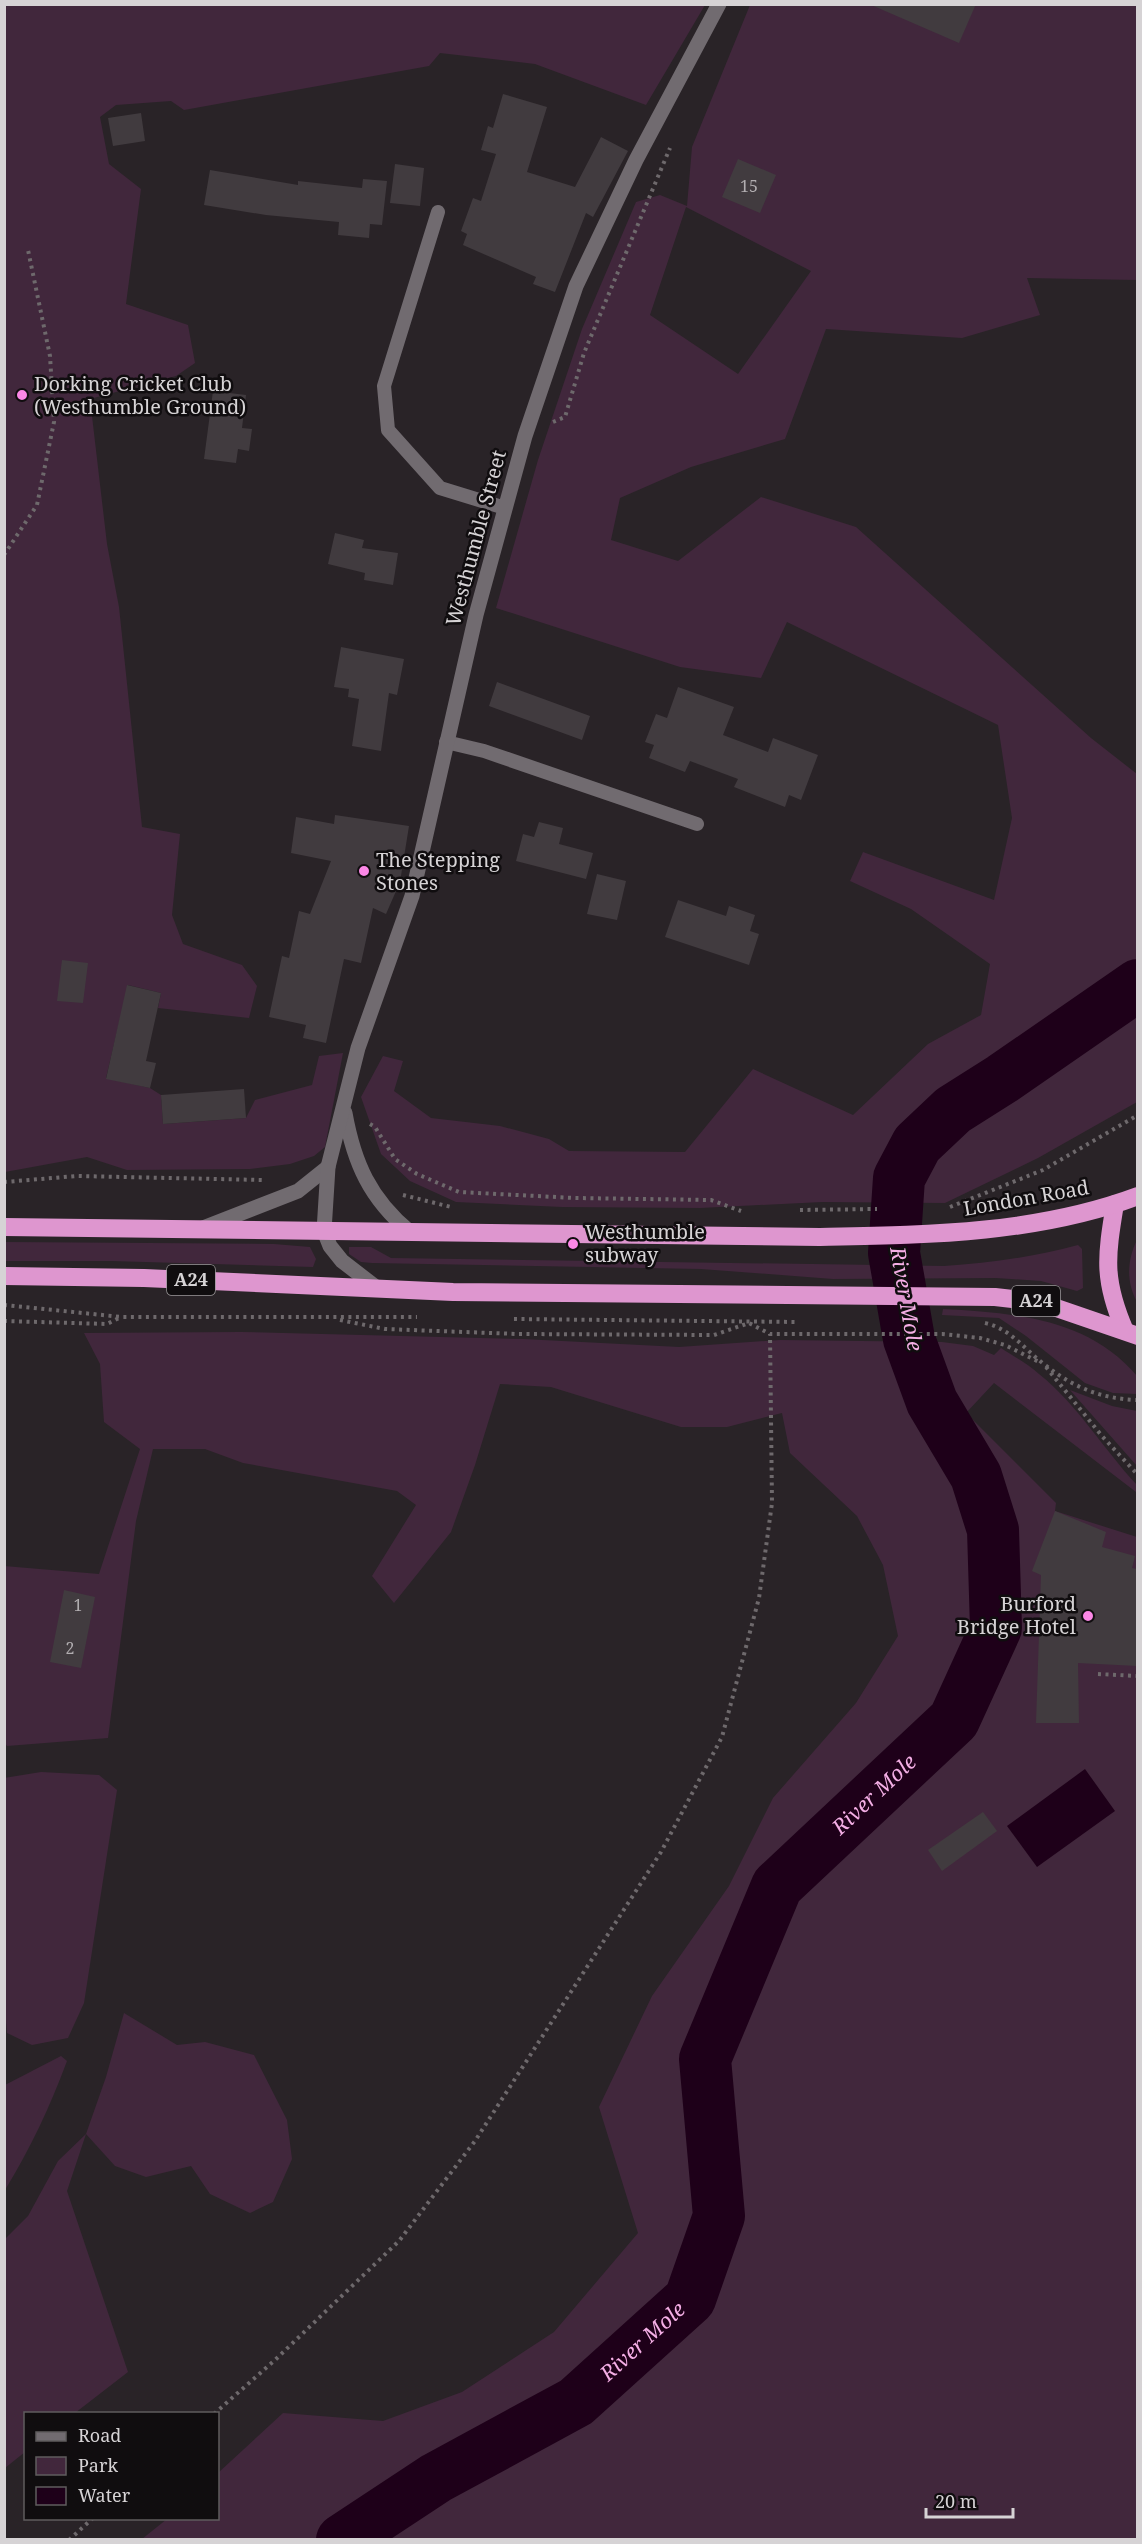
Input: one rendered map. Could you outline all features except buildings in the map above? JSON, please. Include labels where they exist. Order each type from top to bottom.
[{"type":"highway","name":"London Road","points":[[4,1227],[820,1237],[945,1234],[1048,1220],[1115,1204],[1137,1196]]},
{"type":"highway","points":[[1115,1204],[1106,1258],[1108,1283],[1131,1333]]},
{"type":"highway","name":"A24","points":[[4,1276],[144,1278],[464,1292],[995,1297],[1040,1302],[1131,1333]]},
{"type":"street","name":"Westhumble Street","points":[[324,1231],[328,1167],[358,1048],[412,896],[446,742],[525,436],[576,286],[636,160],[719,4]]},
{"type":"street","name":"Westhumble Street","points":[[344,1107],[351,1147],[371,1190],[388,1214],[410,1232]]},
{"type":"street","points":[[203,1228],[298,1191],[328,1167]]},
{"type":"street","points":[[324,1231],[330,1246],[342,1261],[377,1288]]},
{"type":"lane","points":[[438,212],[384,386],[388,429],[440,488],[505,508]]},
{"type":"lane","points":[[446,742],[484,751],[697,824]]},
{"type":"path","points":[[525,436],[565,417],[584,353],[674,141]]},
{"type":"path","points":[[4,555],[37,505],[54,422],[50,357],[28,250]]},
{"type":"path","points":[[344,1107],[375,1127],[395,1159],[417,1174],[459,1192],[575,1198],[711,1200],[744,1212],[733,1213]]},
{"type":"path","points":[[945,1209],[1043,1170],[1137,1115]]},
{"type":"path","points":[[4,1182],[77,1176],[267,1180]]},
{"type":"path","points":[[371,1190],[410,1196],[458,1209]]},
{"type":"path","points":[[788,1211],[822,1210]]},
{"type":"path","points":[[4,1305],[122,1317],[336,1319],[385,1329],[516,1334],[714,1335],[749,1323],[770,1335],[942,1334],[980,1338],[1005,1344],[1044,1364],[1102,1437],[1137,1475]]},
{"type":"path","points":[[4,1321],[107,1324],[122,1317]]},
{"type":"path","points":[[567,1320],[805,1322]]},
{"type":"path","points":[[975,1322],[1003,1328],[1044,1364],[1082,1390],[1113,1399],[1137,1400]]},
{"type":"path","points":[[216,2412],[275,2360],[399,2241],[475,2141],[661,1852],[722,1737],[759,1598],[772,1503],[770,1335]]},
{"type":"path","points":[[1098,1674],[1137,1676]]},
{"type":"path","points":[[69,2540],[91,2520]]},
{"type":"green space","points":[[4,5],[705,5],[646,105],[535,64],[440,53],[429,66],[184,110],[171,101],[116,105],[100,117],[109,164],[141,189],[126,304],[188,325],[195,363],[176,376],[90,399],[107,544],[119,607],[142,827],[180,834],[172,915],[183,944],[242,965],[257,986],[249,1018],[158,1008],[161,993],[128,985],[106,1078],[150,1088],[161,1095],[163,1124],[246,1118],[255,1100],[312,1085],[319,1056],[343,1053],[325,1147],[314,1156],[290,1164],[250,1169],[127,1170],[87,1157],[5,1172]]},
{"type":"green space","points":[[750,5],[1137,5],[1137,280],[1027,278],[1040,315],[962,338],[826,329],[785,439],[691,467],[620,498],[611,540],[678,561],[761,497],[856,527],[1091,738],[1137,774],[1137,1102],[1038,1158],[945,1203],[822,1202],[700,1208],[562,1207],[456,1202],[410,1181],[381,1154],[361,1097],[383,1056],[403,1061],[394,1091],[431,1118],[500,1126],[549,1139],[569,1151],[685,1152],[753,1069],[853,1115],[928,1044],[981,1015],[990,964],[911,909],[850,881],[863,852],[994,900],[1012,818],[998,725],[787,622],[761,678],[680,667],[496,608],[538,460],[582,329],[636,202],[660,195],[687,206],[692,147]],"holes":[[[686,207],[811,271],[738,374],[650,315]]]},
{"type":"green space","points":[[1137,1240],[1138,1302],[1133,1294],[1129,1271],[1131,1255]]},
{"type":"green space","points":[[5,1242],[274,1244],[310,1247],[316,1259],[313,1267],[111,1261],[5,1261]]},
{"type":"green space","points":[[1078,1245],[1082,1249],[1083,1288],[1077,1291],[1041,1281],[996,1278],[833,1279],[701,1269],[372,1263],[361,1262],[349,1254],[349,1247],[371,1247],[391,1258],[944,1266],[1011,1259]]},
{"type":"green space","points":[[943,1309],[1023,1317],[1073,1330],[1118,1357],[1137,1376],[1137,1394],[1113,1393],[1085,1383],[1026,1336],[999,1318],[942,1315]]},
{"type":"green space","points":[[241,1332],[523,1339],[679,1347],[780,1340],[942,1342],[973,1346],[994,1355],[1001,1348],[1030,1367],[1066,1399],[1137,1485],[1136,1492],[994,1383],[966,1413],[1056,1503],[1055,1511],[1137,1537],[1137,2539],[142,2539],[166,2520],[219,2520],[219,2472],[283,2413],[383,2421],[462,2392],[554,2332],[638,2233],[599,2107],[652,1996],[729,1886],[773,1798],[856,1703],[898,1636],[883,1565],[857,1516],[790,1453],[782,1413],[727,1427],[681,1427],[551,1387],[500,1384],[451,1532],[394,1603],[372,1576],[416,1505],[397,1491],[243,1463],[205,1449],[153,1449],[136,1521],[108,1738],[7,1746],[5,1743],[4,1566],[99,1574],[140,1449],[104,1422],[100,1364],[84,1333]]},
{"type":"green space","points":[[1070,1390],[1112,1406],[1137,1411],[1137,1466]]},
{"type":"green space","points":[[41,1772],[99,1775],[117,1790],[84,2003],[68,2038],[32,2045],[7,2033],[4,1778]]},
{"type":"green space","points":[[124,2013],[177,2045],[205,2042],[254,2055],[287,2120],[292,2159],[273,2202],[250,2213],[210,2194],[191,2166],[146,2177],[115,2166],[86,2134],[106,2077]]},
{"type":"green space","points":[[61,2056],[67,2061],[54,2095],[5,2190],[5,2085]]},
{"type":"green space","points":[[86,2134],[67,2191],[128,2372],[76,2412],[24,2412],[24,2453],[5,2468],[5,2239],[28,2216],[58,2161]]},
{"type":"water","points":[[1085,1769],[1115,1811],[1037,1867],[1007,1826]]},
{"type":"waterway","name":"River Mole","points":[[342,2540],[436,2478],[576,2402],[690,2299],[719,2216],[705,2059],[777,1886],[954,1720],[996,1628],[993,1530],[976,1476],[932,1402],[909,1339],[894,1253],[899,1178],[917,1144],[953,1110],[1138,985]]},
{"type":"place","name":"Dorking Cricket Club (Westhumble Ground)","points":[[22,395]]},
{"type":"place","name":"The Stepping Stones","points":[[364,871]]},
{"type":"place","name":"Westhumble subway","points":[[573,1244]]},
{"type":"place","name":"Burford Bridge Hotel","points":[[1088,1616]]}]
